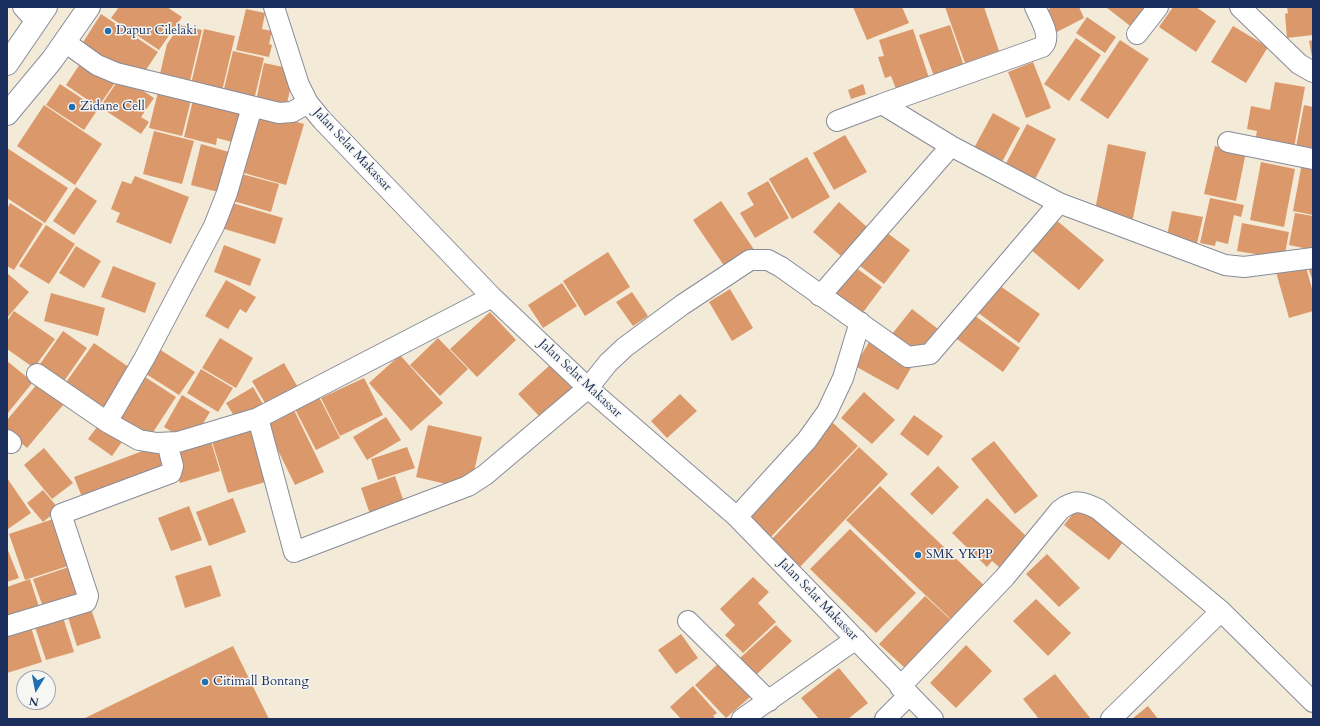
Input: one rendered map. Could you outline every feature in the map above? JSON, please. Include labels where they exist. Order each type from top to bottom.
[{"type":"street","points":[[7,114],[52,60],[89,7]]},
{"type":"street","name":"Jalan Selat Makassar","points":[[274,7],[299,85],[308,103],[322,120],[492,297],[588,388],[737,517],[856,639],[904,691],[933,719]]},
{"type":"street","points":[[837,121],[1042,48],[1046,43],[1047,37],[1035,7]]},
{"type":"street","points":[[1137,34],[1158,7]]},
{"type":"street","points":[[1240,7],[1299,64],[1313,72]]},
{"type":"street","points":[[7,64],[35,12]]},
{"type":"street","points":[[65,42],[97,65],[116,73],[285,114],[308,103]]},
{"type":"street","points":[[882,104],[951,146],[1059,203],[1225,265],[1244,267],[1313,258]]},
{"type":"street","points":[[107,422],[144,359],[214,226],[230,186],[252,107]]},
{"type":"street","points":[[1228,142],[1313,159]]},
{"type":"street","points":[[820,296],[951,146]]},
{"type":"street","points":[[258,418],[294,552],[468,486],[485,475],[588,388],[608,363],[625,347],[682,305],[750,260],[768,260],[782,267],[820,296],[860,322],[908,357],[930,354],[1059,203]]},
{"type":"street","points":[[37,374],[107,422],[139,440],[167,444],[258,418],[492,297]]},
{"type":"street","points":[[737,517],[807,440],[827,412],[842,378],[860,322]]},
{"type":"street","points":[[7,626],[86,602],[88,596],[61,514],[170,473],[173,466],[167,444]]},
{"type":"street","points":[[885,719],[904,691],[1005,577],[1060,510],[1069,503],[1083,502],[1098,509],[1221,611],[1313,702]]},
{"type":"street","points":[[1112,719],[1221,611]]},
{"type":"street","points":[[688,621],[769,701]]},
{"type":"street","points":[[742,719],[856,639]]},
{"type":"building","points":[[119,7],[167,7],[182,17],[159,50],[111,18]]},
{"type":"building","points":[[853,7],[902,7],[909,23],[867,40]]},
{"type":"building","points":[[945,7],[984,7],[999,51],[965,63]]},
{"type":"building","points":[[1053,7],[1079,7],[1084,18],[1053,34],[1042,12]]},
{"type":"building","points":[[1106,7],[1152,7],[1134,29]]},
{"type":"building","points":[[1173,7],[1196,7],[1216,21],[1196,52],[1159,27]]},
{"type":"building","points":[[1287,7],[1313,7],[1313,35],[1287,38],[1285,14],[1288,13]]},
{"type":"building","points":[[246,9],[265,13],[262,29],[272,31],[269,44],[272,45],[269,57],[236,50]]},
{"type":"building","name":"Dapur Cilelaki","points":[[101,14],[158,52],[141,77],[80,47]]},
{"type":"building","points":[[1087,17],[1116,37],[1105,53],[1076,33]]},
{"type":"building","points":[[180,25],[202,30],[189,85],[159,78],[167,44]]},
{"type":"building","points":[[950,25],[965,69],[935,79],[919,35]]},
{"type":"building","points":[[1233,26],[1268,47],[1246,83],[1211,62]]},
{"type":"building","points":[[204,29],[235,36],[222,91],[191,84]]},
{"type":"building","points":[[913,29],[929,78],[896,89],[891,76],[885,78],[878,57],[884,56],[879,40]]},
{"type":"building","points":[[1076,38],[1101,55],[1069,101],[1044,84]]},
{"type":"building","points":[[1120,40],[1149,59],[1108,119],[1080,100]]},
{"type":"building","points":[[1313,40],[1313,56],[1312,57],[1309,41]]},
{"type":"building","points":[[233,51],[264,58],[254,100],[223,93]]},
{"type":"building","points":[[84,58],[117,80],[98,107],[66,85]]},
{"type":"building","points":[[1033,62],[1051,108],[1026,118],[1008,72]]},
{"type":"building","points":[[264,63],[288,68],[286,80],[292,81],[286,108],[256,101]]},
{"type":"building","points":[[121,76],[154,98],[141,117],[149,122],[141,134],[100,107]]},
{"type":"building","points":[[1275,82],[1305,87],[1294,148],[1255,141],[1257,131],[1247,129],[1251,106],[1270,110]]},
{"type":"building","name":"Zidane Cell","points":[[60,84],[98,109],[84,130],[46,105]]},
{"type":"building","points":[[863,84],[866,94],[851,99],[848,90]]},
{"type":"building","points":[[158,92],[191,100],[182,136],[149,128]]},
{"type":"building","points":[[194,96],[245,109],[236,143],[217,138],[216,145],[184,137]]},
{"type":"building","points":[[44,105],[102,144],[75,185],[17,146]]},
{"type":"building","points":[[1304,105],[1313,107],[1313,155],[1295,152]]},
{"type":"building","points":[[255,110],[304,124],[286,185],[237,171]]},
{"type":"building","points":[[993,113],[1020,128],[1002,162],[974,148]]},
{"type":"building","points":[[1027,124],[1056,139],[1032,185],[1003,169]]},
{"type":"building","points":[[154,131],[194,141],[182,184],[143,174]]},
{"type":"building","points":[[845,135],[867,172],[834,190],[813,153]]},
{"type":"building","points":[[201,144],[229,152],[218,192],[191,185]]},
{"type":"building","points":[[1108,144],[1146,152],[1132,223],[1094,215]]},
{"type":"building","points":[[1215,146],[1246,152],[1236,201],[1204,194]]},
{"type":"building","points":[[7,148],[68,188],[45,223],[7,198]]},
{"type":"building","points":[[807,157],[830,197],[792,219],[769,179]]},
{"type":"building","points":[[1261,162],[1295,169],[1284,227],[1250,220]]},
{"type":"building","points":[[1302,163],[1313,165],[1313,215],[1293,211]]},
{"type":"building","points":[[238,173],[279,184],[271,212],[230,200]]},
{"type":"building","points":[[135,176],[189,197],[171,244],[116,222],[120,213],[111,209],[122,181],[131,184]]},
{"type":"building","points":[[768,181],[789,218],[755,238],[740,213],[754,205],[747,193]]},
{"type":"building","points":[[76,187],[97,201],[74,235],[53,221]]},
{"type":"building","points":[[1210,198],[1244,205],[1241,217],[1234,215],[1228,244],[1216,241],[1215,246],[1200,243]]},
{"type":"building","points":[[721,201],[755,251],[727,270],[693,220]]},
{"type":"building","points":[[229,202],[283,218],[275,244],[221,228]]},
{"type":"building","points":[[839,202],[867,227],[841,256],[813,232]]},
{"type":"building","points":[[10,203],[43,224],[14,270],[7,266],[7,209]]},
{"type":"building","points":[[1172,211],[1203,217],[1196,248],[1166,241]]},
{"type":"building","points":[[1295,213],[1313,216],[1313,250],[1289,245]]},
{"type":"building","points":[[1055,219],[1104,260],[1079,290],[1030,249]]},
{"type":"building","points":[[1242,223],[1289,232],[1284,259],[1237,251]]},
{"type":"building","points":[[46,225],[75,244],[49,284],[19,266]]},
{"type":"building","points":[[886,232],[910,250],[884,284],[860,266]]},
{"type":"building","points":[[224,245],[261,259],[250,286],[214,272]]},
{"type":"building","points":[[76,246],[101,261],[84,288],[59,273]]},
{"type":"building","points":[[608,252],[630,287],[585,316],[563,281]]},
{"type":"building","points":[[1305,264],[1313,292],[1313,311],[1289,318],[1276,272]]},
{"type":"building","points":[[113,266],[156,283],[145,313],[101,297]]},
{"type":"building","points":[[1313,266],[1313,282],[1308,267]]},
{"type":"building","points":[[855,267],[882,287],[858,319],[831,299]]},
{"type":"building","points":[[7,273],[29,292],[7,318]]},
{"type":"building","points":[[226,280],[256,297],[246,313],[240,309],[228,329],[205,316]]},
{"type":"building","points":[[993,281],[1040,314],[1019,343],[973,309]]},
{"type":"building","points":[[562,283],[577,306],[543,328],[528,305]]},
{"type":"building","points":[[730,289],[753,328],[732,341],[709,302]]},
{"type":"building","points":[[632,292],[648,316],[633,326],[616,302]]},
{"type":"building","points":[[51,293],[105,308],[98,336],[44,321]]},
{"type":"building","points":[[912,309],[938,329],[919,354],[892,334]]},
{"type":"building","points":[[14,311],[55,339],[34,368],[7,349],[7,321]]},
{"type":"building","points":[[490,312],[516,340],[477,377],[450,349]]},
{"type":"building","points":[[971,313],[1020,348],[1003,372],[954,337]]},
{"type":"building","points":[[63,331],[87,348],[60,387],[36,370]]},
{"type":"building","points":[[220,338],[253,358],[236,388],[202,368]]},
{"type":"building","points":[[438,338],[468,369],[440,396],[410,365]]},
{"type":"building","points":[[869,342],[912,366],[898,390],[855,366]]},
{"type":"building","points":[[94,343],[133,370],[101,415],[62,388]]},
{"type":"building","points":[[159,349],[195,372],[179,395],[143,372]]},
{"type":"building","points":[[400,355],[443,403],[411,431],[369,383]]},
{"type":"building","points":[[7,361],[33,382],[7,414]]},
{"type":"building","points":[[284,363],[300,391],[268,408],[252,381]]},
{"type":"building","points":[[550,365],[573,389],[542,419],[518,394]]},
{"type":"building","points":[[201,369],[233,388],[218,412],[187,393]]},
{"type":"building","points":[[142,375],[176,397],[148,440],[115,418]]},
{"type":"building","points":[[364,378],[383,415],[340,436],[321,398]]},
{"type":"building","points":[[38,383],[64,404],[27,448],[7,431],[7,420]]},
{"type":"building","points":[[253,387],[264,406],[238,422],[226,403]]},
{"type":"building","points":[[864,392],[895,420],[872,444],[841,418]]},
{"type":"building","points":[[317,393],[340,438],[316,450],[293,405]]},
{"type":"building","points":[[680,394],[697,411],[667,438],[651,421]]},
{"type":"building","points":[[182,395],[210,412],[196,435],[182,438],[164,427]]},
{"type":"building","points":[[292,406],[324,472],[295,485],[263,420]]},
{"type":"building","points":[[914,415],[943,436],[928,456],[900,434]]},
{"type":"building","points":[[386,417],[401,440],[367,460],[353,437]]},
{"type":"building","points":[[100,423],[124,439],[112,456],[88,439]]},
{"type":"building","points":[[833,423],[858,446],[769,539],[745,516]]},
{"type":"building","points":[[256,425],[272,480],[228,493],[211,438]]},
{"type":"building","points":[[428,425],[482,437],[472,480],[459,487],[416,477]]},
{"type":"building","points":[[210,438],[220,471],[180,483],[170,450]]},
{"type":"building","points":[[994,441],[1038,496],[1015,514],[971,459]]},
{"type":"building","points":[[161,444],[170,469],[84,502],[74,477]]},
{"type":"building","points":[[407,447],[415,468],[378,480],[371,459]]},
{"type":"building","points":[[859,447],[888,474],[800,567],[771,540]]},
{"type":"building","points":[[44,448],[73,483],[52,499],[24,465]]},
{"type":"building","points":[[938,466],[959,487],[932,515],[910,494]]},
{"type":"building","points":[[395,476],[405,505],[371,517],[361,488]]},
{"type":"building","points":[[7,478],[31,513],[8,529],[7,527]]},
{"type":"building","name":"SMK YKPP","points":[[880,486],[989,590],[956,624],[846,520]]},
{"type":"building","points":[[43,490],[59,509],[43,522],[27,503]]},
{"type":"building","points":[[233,498],[246,532],[209,546],[196,512]]},
{"type":"building","points":[[987,498],[1027,537],[999,567],[992,561],[987,567],[952,533]]},
{"type":"building","points":[[189,506],[202,540],[171,551],[158,518]]},
{"type":"building","points":[[1078,507],[1123,542],[1109,560],[1064,525]]},
{"type":"building","points":[[59,517],[74,564],[25,580],[9,534]]},
{"type":"building","points":[[850,529],[916,593],[876,633],[810,569]]},
{"type":"building","points":[[7,548],[19,578],[7,582]]},
{"type":"building","points":[[1047,554],[1080,588],[1059,607],[1026,574]]},
{"type":"building","points":[[211,565],[221,596],[185,608],[175,576]]},
{"type":"building","points":[[72,566],[83,597],[44,610],[33,579]]},
{"type":"building","points":[[753,577],[769,592],[758,603],[776,622],[743,653],[725,635],[735,625],[720,609]]},
{"type":"building","points":[[30,579],[41,613],[7,624],[7,587]]},
{"type":"building","points":[[925,596],[951,620],[905,668],[879,644]]},
{"type":"building","points":[[1036,599],[1071,633],[1048,656],[1013,621]]},
{"type":"building","points":[[89,603],[101,638],[77,646],[66,611]]},
{"type":"building","points":[[61,611],[74,652],[46,660],[33,621]]},
{"type":"building","points":[[29,621],[42,662],[7,673],[7,628]]},
{"type":"building","points":[[776,625],[792,641],[756,675],[740,658]]},
{"type":"building","points":[[681,634],[698,658],[676,674],[658,650]]},
{"type":"building","points":[[966,645],[992,671],[956,708],[930,683]]},
{"type":"building","name":"Citimall Bontang","points":[[233,646],[269,719],[83,719]]},
{"type":"building","points":[[719,663],[750,697],[726,718],[695,685]]},
{"type":"building","points":[[839,668],[868,703],[848,719],[819,719],[801,698]]},
{"type":"building","points":[[1055,674],[1091,719],[1039,719],[1023,699]]},
{"type":"building","points":[[693,686],[717,713],[713,716],[716,719],[681,719],[670,707]]},
{"type":"building","points":[[1148,706],[1158,719],[1132,719]]},
{"type":"place","name":"Dapur Cilelaki","points":[[108,31]]},
{"type":"place","name":"Zidane Cell","points":[[72,107]]},
{"type":"place","name":"SMK YKPP","points":[[918,555]]},
{"type":"place","name":"Citimall Bontang","points":[[205,682]]}]
